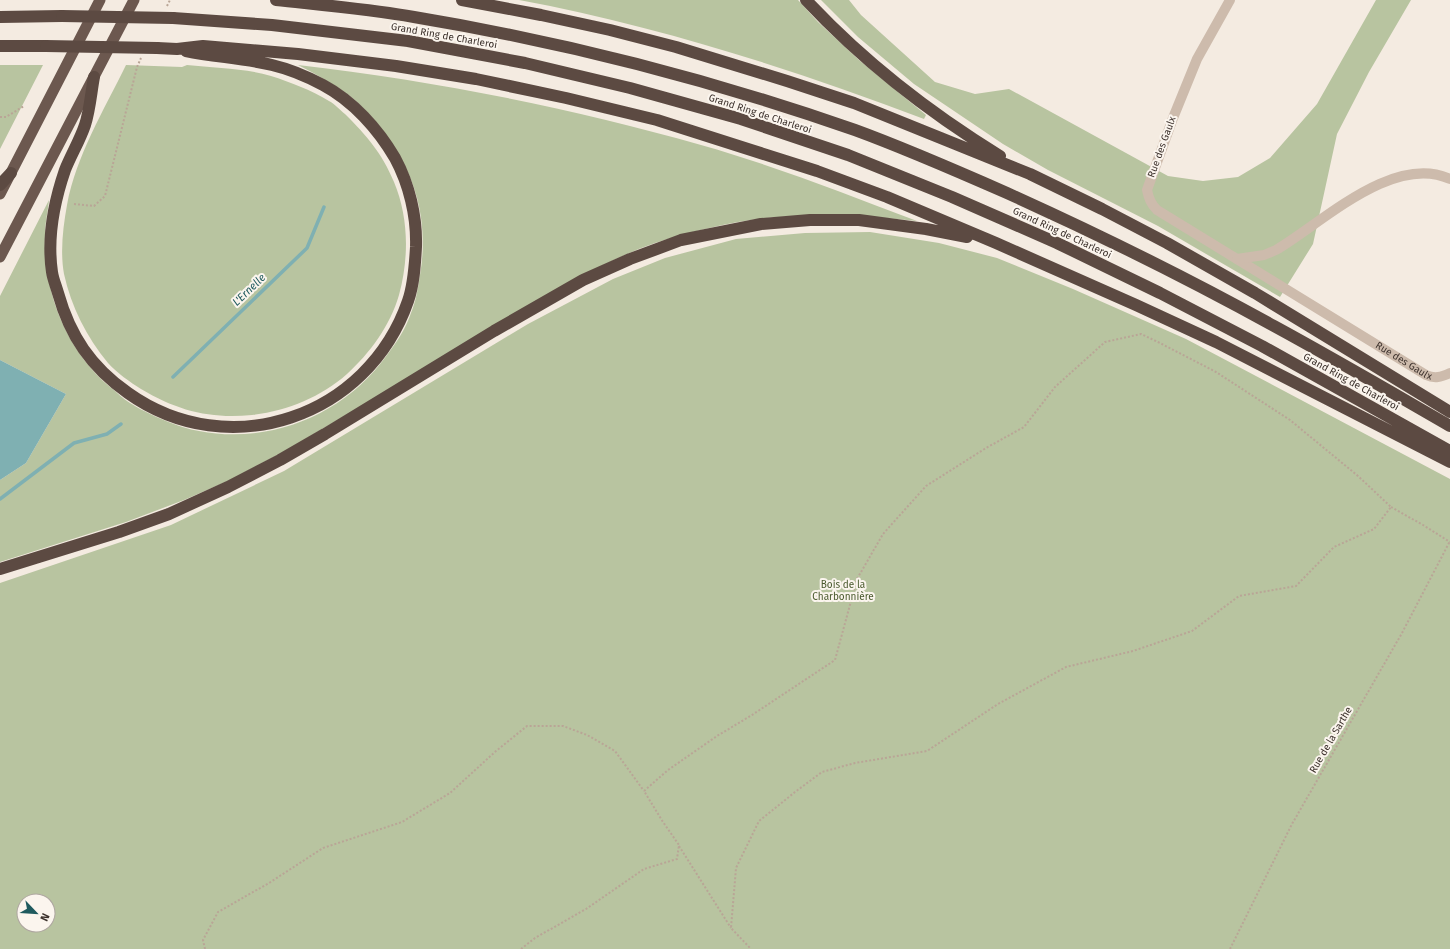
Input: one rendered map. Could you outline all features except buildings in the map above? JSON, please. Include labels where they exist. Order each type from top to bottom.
[{"type":"highway","points":[[0,194],[100,0]]},
{"type":"highway","points":[[0,257],[134,0]]},
{"type":"highway","name":"Grand Ring de Charleroi","points":[[276,0],[412,16],[527,38],[638,64],[745,94],[857,131],[976,179],[1067,220],[1170,270],[1272,324],[1450,426]]},
{"type":"highway","points":[[462,0],[610,30],[676,47],[779,78],[854,103],[1030,174],[1167,243],[1255,293],[1450,412]]},
{"type":"highway","points":[[806,0],[854,47],[896,82],[945,120],[1030,174]]},
{"type":"highway","name":"Grand Ring de Charleroi","points":[[0,17],[62,16],[173,18],[272,25],[408,41],[524,63],[630,88],[741,118],[834,150],[952,197],[1057,243],[1262,346],[1450,451]]},
{"type":"highway","points":[[0,46],[177,49],[275,65],[323,85],[343,97],[369,122],[387,144],[402,172],[412,206],[416,235],[415,263],[409,299],[395,332],[377,358],[351,384],[326,403],[293,418],[259,426],[227,428],[200,425],[172,416],[141,403],[118,386],[94,363],[74,336],[62,309],[52,272],[50,240],[55,204],[65,170],[85,124],[94,77]]},
{"type":"highway","points":[[177,49],[203,46],[306,55],[396,66],[462,77],[566,98],[657,120],[817,171],[996,243],[1216,342],[1450,462]]},
{"type":"highway","points":[[0,185],[11,173]]},
{"type":"highway","points":[[0,569],[169,514],[228,487],[306,445],[494,331],[583,280],[630,259],[681,240],[761,224],[810,220],[859,220],[926,229],[996,243]]},
{"type":"street","name":"Rue des Gaulx","points":[[1230,0],[1197,59],[1173,118],[1147,190],[1152,205],[1157,210],[1426,375],[1439,378],[1450,373]]},
{"type":"street","points":[[1237,259],[1264,255],[1276,250],[1349,200],[1390,180],[1425,173],[1438,174],[1450,179]]},
{"type":"path","points":[[167,7],[170,0]]},
{"type":"path","points":[[74,204],[94,206],[105,196],[137,67],[144,54]]},
{"type":"path","points":[[0,117],[6,117],[24,106]]},
{"type":"path","points":[[644,791],[668,770],[686,757],[835,660],[857,579],[883,534],[926,486],[986,448],[1024,427],[1054,388],[1105,342],[1141,334],[1216,372],[1290,420],[1358,476],[1391,508],[1450,542]]},
{"type":"path","points":[[731,928],[736,868],[759,821],[822,772],[855,763],[927,751],[998,704],[1066,667],[1133,651],[1192,631],[1239,596],[1296,586],[1334,547],[1374,529],[1391,508]]},
{"type":"path","name":"Rue de la Sarthe","points":[[1230,949],[1292,824],[1398,640],[1450,542]]},
{"type":"path","points":[[205,949],[203,940],[218,912],[269,883],[323,848],[402,822],[444,797],[527,726],[563,726],[587,735],[615,751],[644,791],[731,928],[751,949]]},
{"type":"path","points":[[521,949],[535,938],[586,909],[644,869],[678,859],[679,845]]},
{"type":"green space","points":[[519,0],[798,0],[818,22],[859,60],[926,115],[924,119],[825,83],[724,50],[622,23]]},
{"type":"green space","points":[[821,0],[849,0],[861,15],[935,82],[975,94],[1009,89],[1168,176],[1203,181],[1238,177],[1270,158],[1317,104],[1376,0],[1411,0],[1369,72],[1337,134],[1313,244],[1280,297],[1158,226],[1048,170],[1003,144],[914,84],[858,37]]},
{"type":"green space","points":[[0,65],[43,65],[0,149]]},
{"type":"green space","points":[[126,65],[182,67],[187,65],[250,71],[286,81],[315,93],[333,104],[360,130],[373,145],[384,162],[399,196],[405,224],[405,267],[399,295],[385,328],[371,348],[347,374],[326,390],[303,402],[265,413],[222,416],[195,412],[168,403],[132,383],[119,374],[108,363],[93,343],[75,310],[67,286],[62,257],[63,231],[71,187],[77,169],[92,134]]},
{"type":"green space","points":[[298,65],[349,71],[450,87],[551,107],[651,131],[756,162],[917,221],[832,216],[765,218],[701,230],[646,246],[585,274],[285,451],[230,480],[184,500],[126,522],[0,562],[0,480],[26,463],[66,394],[0,360],[0,296],[49,200],[45,226],[45,256],[48,277],[60,318],[70,337],[81,356],[94,372],[110,387],[130,403],[145,412],[173,424],[199,431],[226,434],[253,433],[279,429],[304,420],[328,409],[350,394],[370,376],[401,335],[407,324],[414,304],[422,260],[422,229],[413,185],[390,140],[365,109],[338,87]]},
{"type":"green space","name":"Bois de la Charbonnière","points":[[870,232],[939,243],[997,258],[1073,289],[1186,339],[1450,479],[1450,949],[0,949],[0,583],[171,525],[284,471],[528,324],[613,279],[665,258],[736,239],[805,233]]},
{"type":"water","points":[[0,360],[66,394],[26,463],[0,480]]},
{"type":"waterway","name":"L'Ernelle","points":[[173,377],[307,248],[324,207]]},
{"type":"waterway","name":"L'Ernelle","points":[[0,499],[74,443],[107,434],[121,424]]}]
